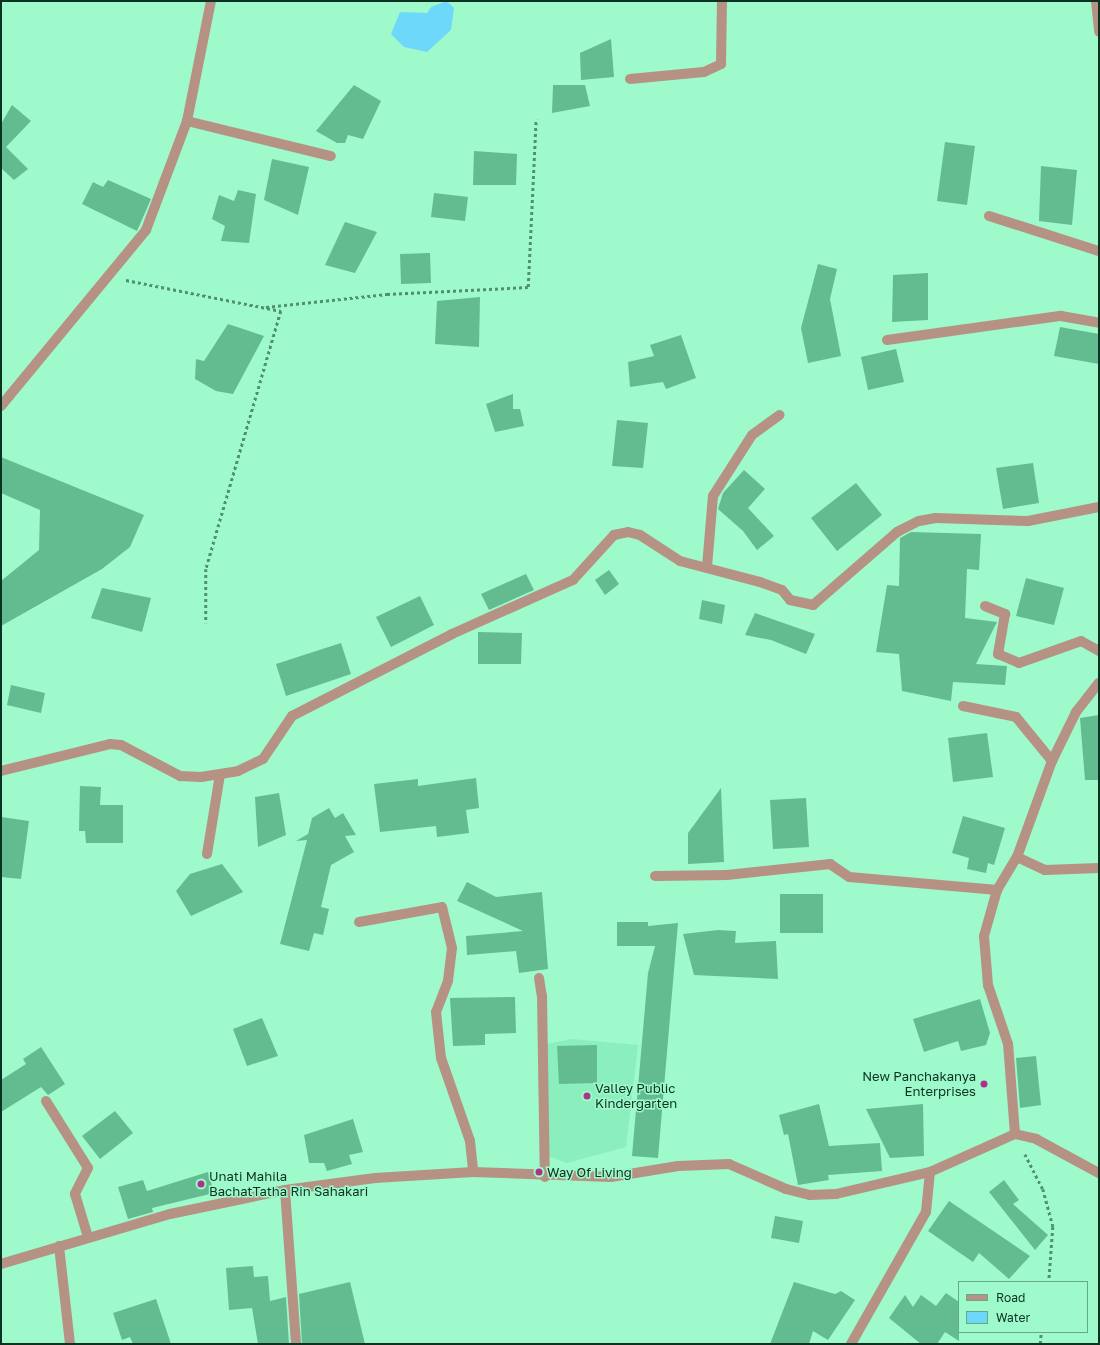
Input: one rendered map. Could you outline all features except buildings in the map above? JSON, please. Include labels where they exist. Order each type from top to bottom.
[{"type":"street","points":[[1,406],[146,230],[187,121],[212,1]]},
{"type":"street","points":[[630,78],[704,72],[721,64],[722,1]]},
{"type":"street","points":[[1096,1],[1099,32]]},
{"type":"street","points":[[187,121],[331,156]]},
{"type":"street","points":[[989,216],[1099,251]]},
{"type":"street","points":[[887,340],[1061,316],[1099,323]]},
{"type":"street","points":[[707,567],[713,496],[752,435],[780,415]]},
{"type":"street","points":[[1,771],[110,744],[121,745],[171,773],[220,775],[263,758],[292,716],[314,703],[452,634],[573,580],[614,535],[628,532],[640,535],[680,561],[760,582],[782,590],[790,600],[813,605],[897,532],[919,521],[936,518],[1028,521],[1099,507]]},
{"type":"street","points":[[984,606],[1005,614],[998,654],[1019,663],[1081,641],[1099,651]]},
{"type":"street","points":[[1015,1134],[1008,1044],[988,985],[983,947],[997,890],[1017,857],[1052,761],[1076,712],[1099,683]]},
{"type":"street","points":[[963,706],[1016,716],[1052,761]]},
{"type":"street","points":[[208,854],[220,775]]},
{"type":"street","points":[[1017,857],[1045,870],[1099,868]]},
{"type":"street","points":[[656,876],[727,875],[830,864],[849,877],[997,890]]},
{"type":"street","points":[[359,922],[442,907],[452,948],[448,981],[436,1012],[442,1058],[470,1141],[473,1172]]},
{"type":"street","points":[[538,978],[542,996],[545,1177]]},
{"type":"street","points":[[46,1102],[88,1168],[75,1194],[88,1236]]},
{"type":"street","points":[[1,1264],[88,1236],[170,1214],[285,1190],[375,1178],[473,1172],[545,1177],[610,1177],[678,1166],[729,1164],[786,1189],[823,1194],[930,1172],[1015,1134],[1036,1139],[1099,1173]]},
{"type":"street","points":[[851,1344],[926,1212],[930,1172]]},
{"type":"street","points":[[285,1190],[296,1344]]},
{"type":"street","points":[[59,1246],[70,1344]]},
{"type":"path","points":[[263,308],[387,294],[528,287],[536,118]]},
{"type":"path","points":[[108,276],[281,311],[206,569],[206,623]]},
{"type":"path","points":[[1015,1134],[1043,1189],[1053,1227],[1049,1281]]},
{"type":"path","points":[[1040,1344],[1041,1333]]},
{"type":"shaded area","name":"Valley Public Kindergarten","points":[[572,1039],[638,1045],[626,1147],[567,1163],[542,1154],[542,1045]]},
{"type":"water","points":[[447,1],[454,8],[451,30],[427,52],[404,47],[391,34],[400,12],[427,13],[431,7]]},
{"type":"place","name":"New Panchakanya Enterprises","points":[[984,1084]]},
{"type":"place","name":"Valley Public Kindergarten","points":[[587,1096]]},
{"type":"place","name":"Way Of Living","points":[[539,1172]]},
{"type":"place","name":"Unati Mahila BachatTatha Rin Sahakari","points":[[201,1184]]}]
